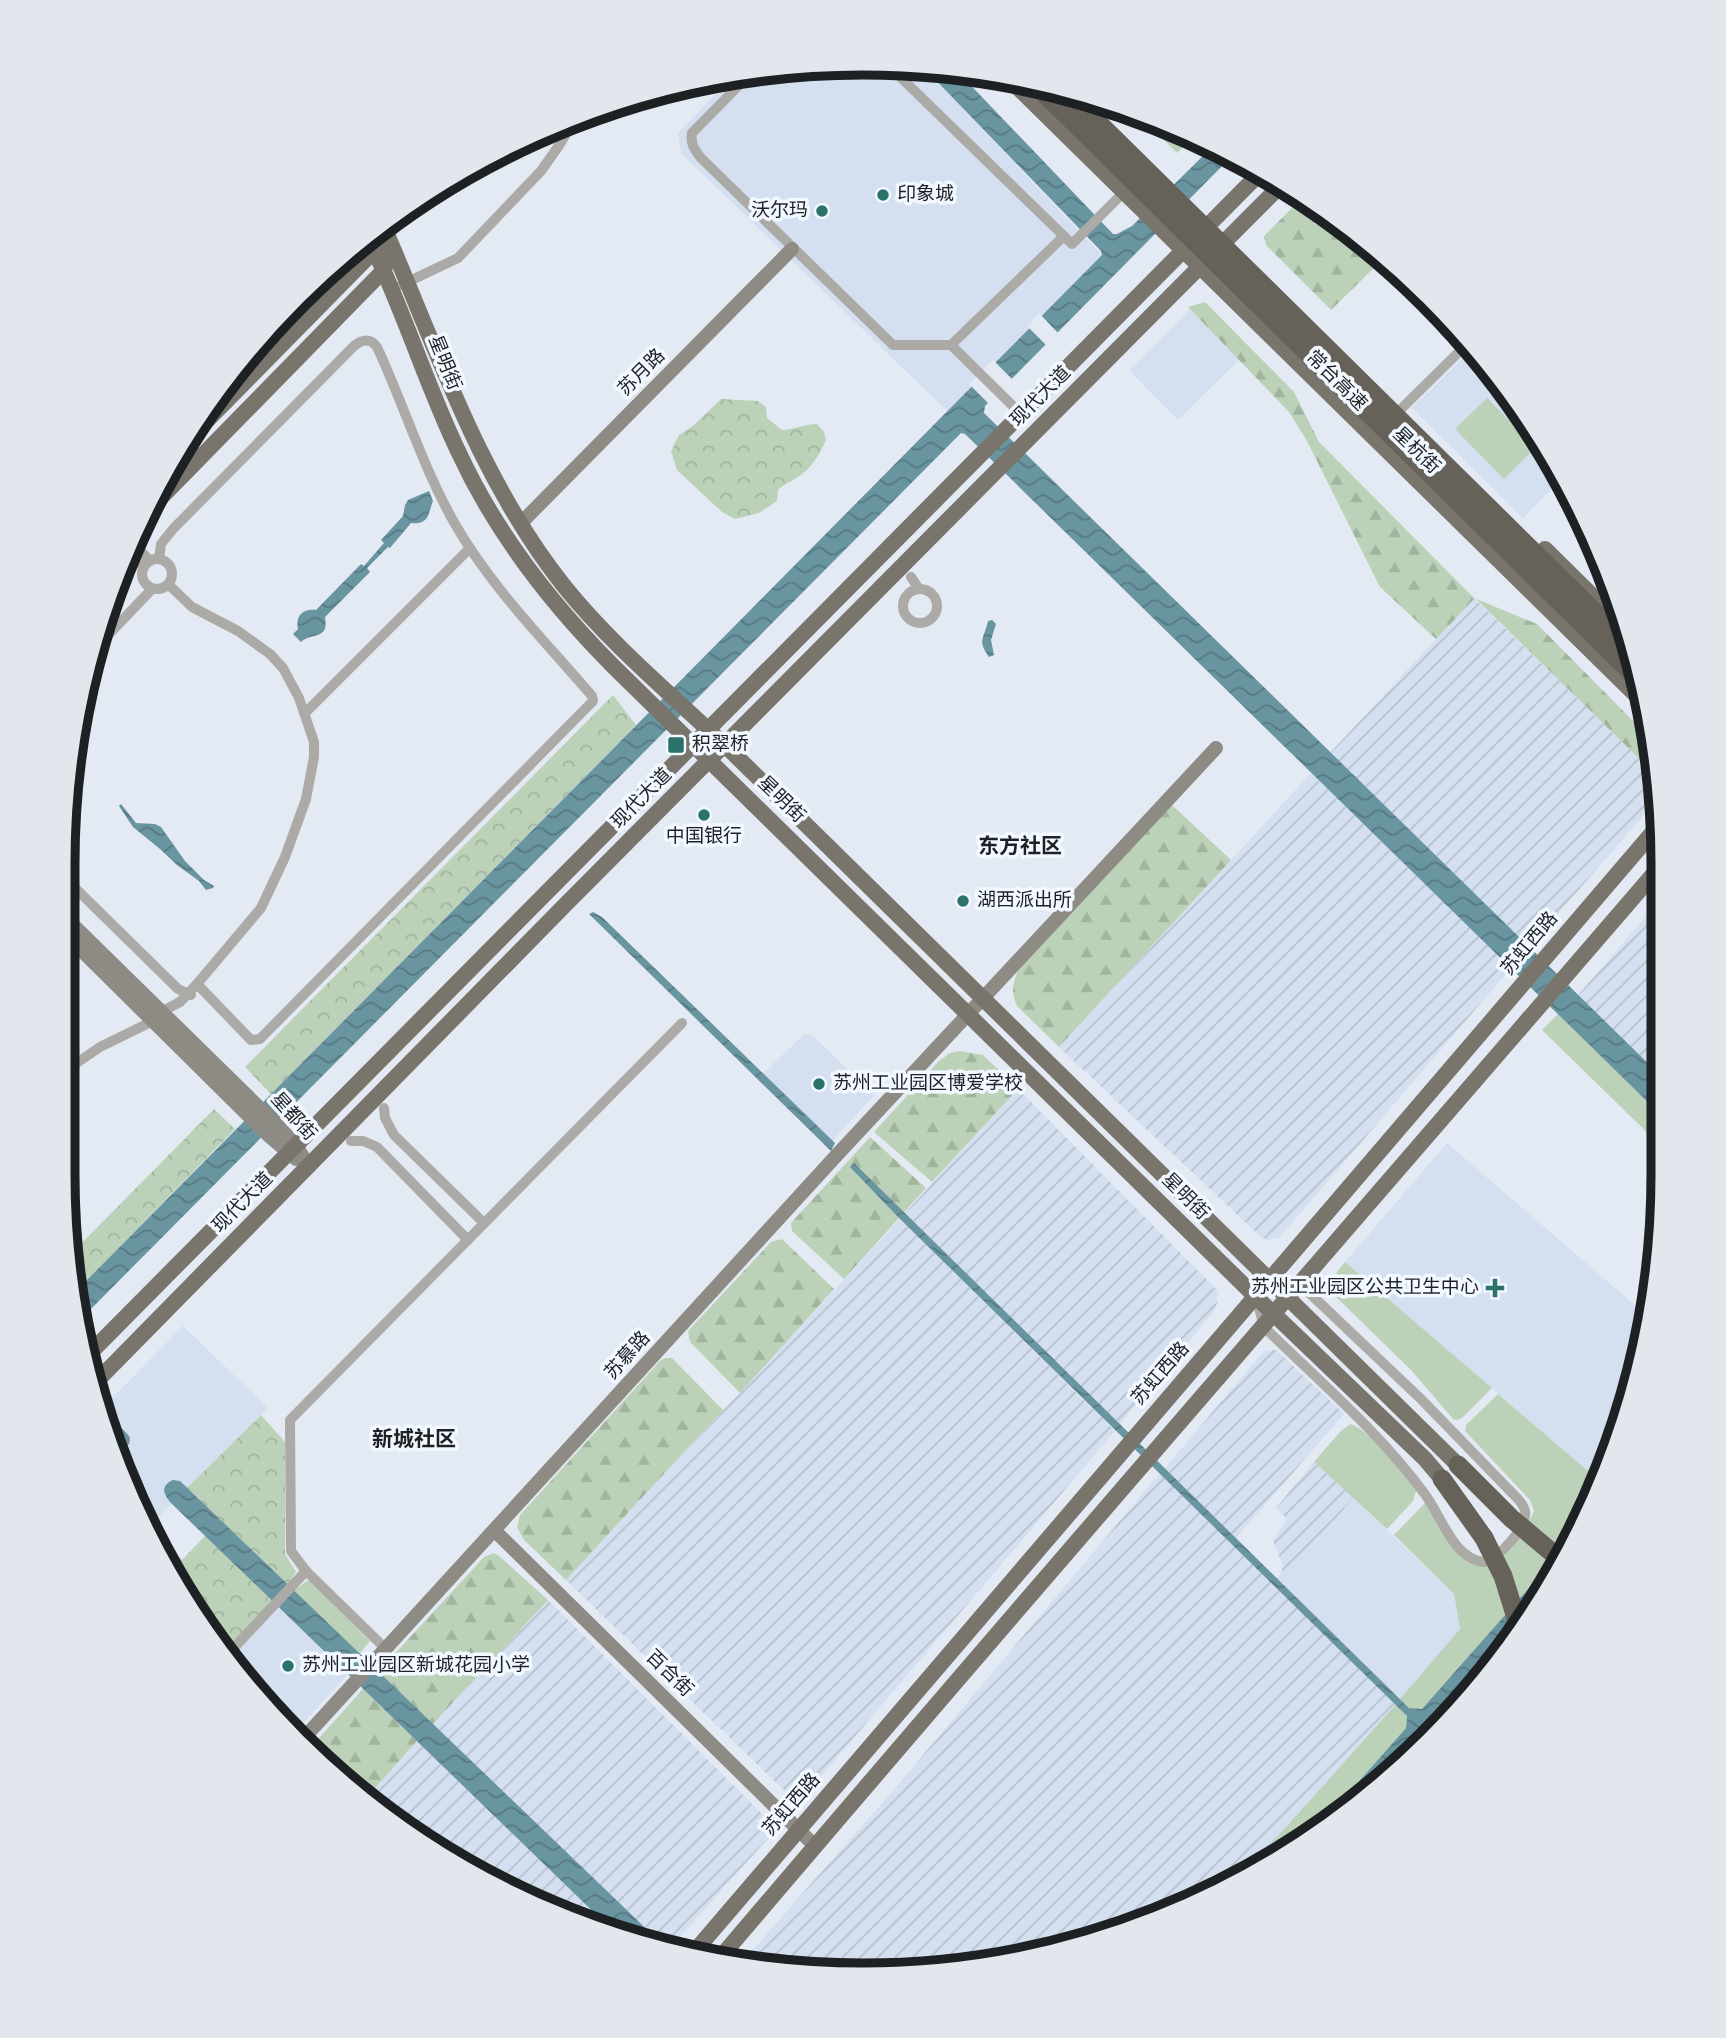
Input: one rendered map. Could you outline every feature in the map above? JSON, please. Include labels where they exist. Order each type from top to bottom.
[{"type":"highway","name":"常台高速","points":[[1048,97],[1626,667]]},
{"type":"highway","name":"常台高速","points":[[1082,106],[1617,635]]},
{"type":"highway","points":[[1458,1465],[1511,1518],[1553,1554]]},
{"type":"highway","points":[[1442,1479],[1484,1538],[1524,1603]]},
{"type":"highway","points":[[1484,1538],[1503,1576],[1516,1616]]},
{"type":"main road","name":"星杭街","points":[[1021,91],[1632,691]]},
{"type":"main road","name":"星杭街","points":[[1096,111],[1610,613]]},
{"type":"main road","name":"现代大道","points":[[95,1348],[1254,179]]},
{"type":"main road","name":"现代大道","points":[[101,1377],[566,904],[1274,192]]},
{"type":"main road","name":"星明街","points":[[387,235],[474,441],[520,524],[573,596],[612,638],[690,711],[1458,1465]]},
{"type":"main road","points":[[171,487],[384,270],[393,248],[376,244]]},
{"type":"main road","name":"星明街","points":[[373,247],[458,452],[496,522],[558,609],[649,702],[1256,1297],[1269,1321],[1425,1459],[1442,1479]]},
{"type":"main road","name":"苏月路","points":[[520,524],[792,249]]},
{"type":"main road","points":[[228,397],[349,267]]},
{"type":"main road","name":"苏慕路","points":[[308,1734],[968,1014],[1216,748]]},
{"type":"main road","name":"苏虹西路","points":[[700,1946],[1650,836]]},
{"type":"main road","points":[[726,1951],[1651,877]]},
{"type":"main road","name":"星都街","points":[[75,928],[157,1017]]},
{"type":"main road","name":"星都街","points":[[75,943],[157,1017],[309,1167]]},
{"type":"main road","name":"百合街","points":[[495,1531],[815,1846]]},
{"type":"street","points":[[901,76],[1072,244],[1124,193]]},
{"type":"street","points":[[739,85],[692,133],[691,140],[701,158],[893,345],[951,345],[1020,413]]},
{"type":"street","points":[[391,289],[458,258],[541,171],[567,133]]},
{"type":"street","points":[[951,345],[1064,236]]},
{"type":"street","points":[[138,556],[151,563],[167,562],[172,569],[169,585],[163,589],[152,589],[143,580],[151,563],[161,544],[173,528],[354,346],[366,340],[373,341],[436,487],[470,548],[513,604],[592,696],[593,701],[260,1039],[251,1040],[197,984]]},
{"type":"street","points":[[1401,409],[1460,350]]},
{"type":"street","points":[[305,713],[470,548]]},
{"type":"street","points":[[140,551],[151,563]]},
{"type":"street","points":[[911,577],[919,589]]},
{"type":"street","points":[[75,1064],[180,1002],[197,984],[261,908],[285,858],[306,799],[314,742],[305,713],[287,674],[270,654],[238,631],[192,607],[169,585]]},
{"type":"street","points":[[110,633],[152,589]]},
{"type":"street","points":[[890,598],[902,608],[906,618],[916,624],[928,622],[933,618],[937,607],[934,596],[919,589],[905,597],[902,608]]},
{"type":"street","points":[[75,888],[178,989],[194,996],[206,993]]},
{"type":"street","points":[[386,1649],[295,1559],[290,1547],[290,1420],[682,1023]]},
{"type":"street","points":[[384,1108],[385,1118],[394,1135],[484,1223]]},
{"type":"street","points":[[351,1141],[363,1141],[377,1147],[468,1240]]},
{"type":"street","points":[[1269,1321],[1424,1492],[1464,1555],[1475,1561],[1485,1562],[1500,1553],[1522,1525],[1525,1513],[1520,1501],[1410,1388],[1300,1284],[1270,1281]]},
{"type":"street","points":[[233,1648],[306,1571]]},
{"type":"shaded area","name":"印象城","points":[[863,75],[934,79],[1102,255],[947,411],[681,153],[678,133],[721,88],[811,77]]},
{"type":"shaded area","points":[[1190,310],[1240,359],[1178,420],[1129,370]]},
{"type":"shaded area","points":[[1465,355],[1518,425],[1555,486],[1523,518],[1412,408]]},
{"type":"shaded area","points":[[1474,598],[1644,764],[1649,809],[1529,947],[1330,753]]},
{"type":"shaded area","points":[[1311,773],[1511,968],[1279,1238],[1267,1240],[1059,1047]]},
{"type":"shaded area","points":[[1651,911],[1651,1075],[1572,1002]]},
{"type":"shaded area","name":"苏州工业园区博爱学校","points":[[804,1034],[812,1035],[874,1095],[832,1141],[763,1074]]},
{"type":"shaded area","points":[[1018,1089],[1218,1291],[1214,1311],[1119,1425],[905,1213]]},
{"type":"shaded area","name":"苏州工业园区公共卫生中心","points":[[1447,1143],[1639,1309],[1624,1379],[1592,1474],[1345,1262]]},
{"type":"shaded area","points":[[900,1219],[1115,1431],[811,1788],[787,1793],[566,1580]]},
{"type":"shaded area","points":[[183,1326],[268,1408],[155,1520],[135,1476],[109,1401]]},
{"type":"shaded area","points":[[1276,1350],[1344,1414],[1236,1538],[1165,1468],[1264,1351]]},
{"type":"shaded area","points":[[1314,1462],[1353,1498],[1282,1583],[1277,1578],[1283,1566],[1273,1541],[1287,1519],[1276,1508]]},
{"type":"shaded area","points":[[1160,1473],[1396,1704],[1262,1854],[1211,1882],[1164,1903],[1067,1936],[966,1956],[863,1963],[749,1954],[892,1792]]},
{"type":"shaded area","points":[[1353,1498],[1454,1594],[1460,1630],[1400,1699],[1282,1583]]},
{"type":"shaded area","points":[[548,1600],[768,1820],[771,1835],[677,1940],[651,1934],[432,1725]]},
{"type":"shaded area","name":"苏州工业园区新城花园小学","points":[[279,1608],[348,1674],[300,1726],[236,1652]]},
{"type":"shaded area","points":[[417,1741],[598,1917],[515,1882],[469,1857],[425,1830],[372,1791]]},
{"type":"green space","points":[[1156,132],[1185,145],[1177,153]]},
{"type":"green space","points":[[1295,205],[1343,238],[1376,266],[1331,310],[1266,245],[1264,236]]},
{"type":"green space","points":[[1205,302],[1294,392],[1319,442],[1475,598],[1436,639],[1380,587],[1307,441],[1289,412],[1188,307]]},
{"type":"green space","points":[[1487,398],[1524,435],[1533,450],[1504,479],[1455,429]]},
{"type":"green space","points":[[721,399],[758,401],[766,407],[767,418],[782,430],[817,424],[824,432],[826,440],[807,470],[778,490],[777,501],[759,513],[735,519],[722,512],[677,470],[671,451],[679,435],[694,425]]},
{"type":"green space","points":[[1476,599],[1537,624],[1639,727],[1644,764]]},
{"type":"green space","points":[[613,695],[636,725],[271,1094],[245,1067]]},
{"type":"green space","points":[[1171,804],[1231,860],[1059,1047],[1017,1006],[1013,988],[1018,971]]},
{"type":"green space","points":[[1558,1014],[1651,1105],[1651,1136],[1542,1030]]},
{"type":"green space","points":[[960,1051],[983,1055],[1018,1089],[932,1182],[874,1132],[939,1061],[950,1053]]},
{"type":"green space","points":[[214,1109],[235,1129],[83,1284],[79,1246]]},
{"type":"green space","points":[[870,1137],[926,1188],[844,1279],[792,1231],[791,1223]]},
{"type":"green space","points":[[782,1239],[834,1289],[740,1393],[690,1342],[688,1331],[771,1242]]},
{"type":"green space","points":[[1345,1262],[1492,1388],[1462,1418],[1453,1419],[1412,1371],[1331,1292],[1330,1281]]},
{"type":"green space","points":[[665,1358],[672,1358],[723,1410],[566,1580],[524,1540],[517,1527],[520,1515]]},
{"type":"green space","points":[[1498,1394],[1592,1474],[1570,1523],[1544,1571],[1422,1709],[1412,1709],[1400,1699],[1460,1629],[1454,1594],[1394,1535],[1425,1503],[1478,1565],[1527,1527],[1534,1511],[1530,1500],[1465,1431],[1466,1425]]},
{"type":"green space","points":[[261,1415],[285,1442],[285,1554],[296,1572],[287,1585],[187,1488]]},
{"type":"green space","points":[[1350,1424],[1373,1440],[1416,1491],[1413,1501],[1387,1529],[1314,1462]]},
{"type":"green space","points":[[205,1536],[273,1602],[231,1645],[208,1613],[169,1547],[182,1560]]},
{"type":"green space","points":[[493,1553],[548,1600],[432,1725],[378,1672],[484,1557]]},
{"type":"green space","points":[[311,1581],[370,1641],[359,1654],[293,1591]]},
{"type":"green space","points":[[363,1689],[417,1741],[372,1791],[317,1742]]},
{"type":"green space","points":[[1396,1704],[1407,1716],[1406,1728],[1341,1801],[1262,1854]]},
{"type":"water","points":[[935,79],[968,82],[1113,234],[1132,226],[1205,154],[1225,163],[985,406],[984,413],[1651,1066],[1651,1105],[961,433],[87,1313],[83,1284],[1102,255]]},
{"type":"water","points":[[429,491],[433,501],[425,520],[411,523],[390,548],[367,568],[370,572],[325,617],[326,625],[322,633],[301,642],[293,634],[298,629],[301,614],[307,610],[316,610],[361,564],[364,566],[384,543],[381,540],[403,516],[408,500]]},
{"type":"water","points":[[992,620],[996,624],[991,640],[994,655],[989,657],[982,639],[988,621]]},
{"type":"water","points":[[121,804],[136,823],[161,827],[185,861],[214,886],[213,888],[206,890],[199,881],[133,827],[119,806]]},
{"type":"water","points":[[593,912],[602,917],[835,1143],[831,1151],[589,914]]},
{"type":"water","points":[[854,1163],[1409,1708],[1422,1709],[1544,1571],[1488,1655],[1420,1732],[1341,1801],[1406,1728],[1407,1716],[850,1167]]},
{"type":"water","points":[[173,1480],[180,1481],[651,1934],[598,1917],[171,1503],[164,1490]]},
{"type":"pier","points":[[1039,313],[1059,334],[1047,346],[1027,326]]},
{"type":"pier","points":[[993,360],[1014,381],[990,405],[969,384]]},
{"type":"place","name":"印象城","points":[[883,195]]},
{"type":"place","name":"沃尔玛","points":[[822,211]]},
{"type":"place","name":"积翠桥","points":[[676,745]]},
{"type":"place","name":"中国银行","points":[[704,815]]},
{"type":"place","name":"湖西派出所","points":[[963,901]]},
{"type":"place","name":"苏州工业园区博爱学校","points":[[819,1084]]},
{"type":"place","name":"苏州工业园区公共卫生中心","points":[[1495,1288]]},
{"type":"place","name":"苏州工业园区新城花园小学","points":[[288,1666]]},
{"type":"district","name":"东方社区","points":[[1020,847]]},
{"type":"district","name":"新城社区","points":[[414,1440]]}]
